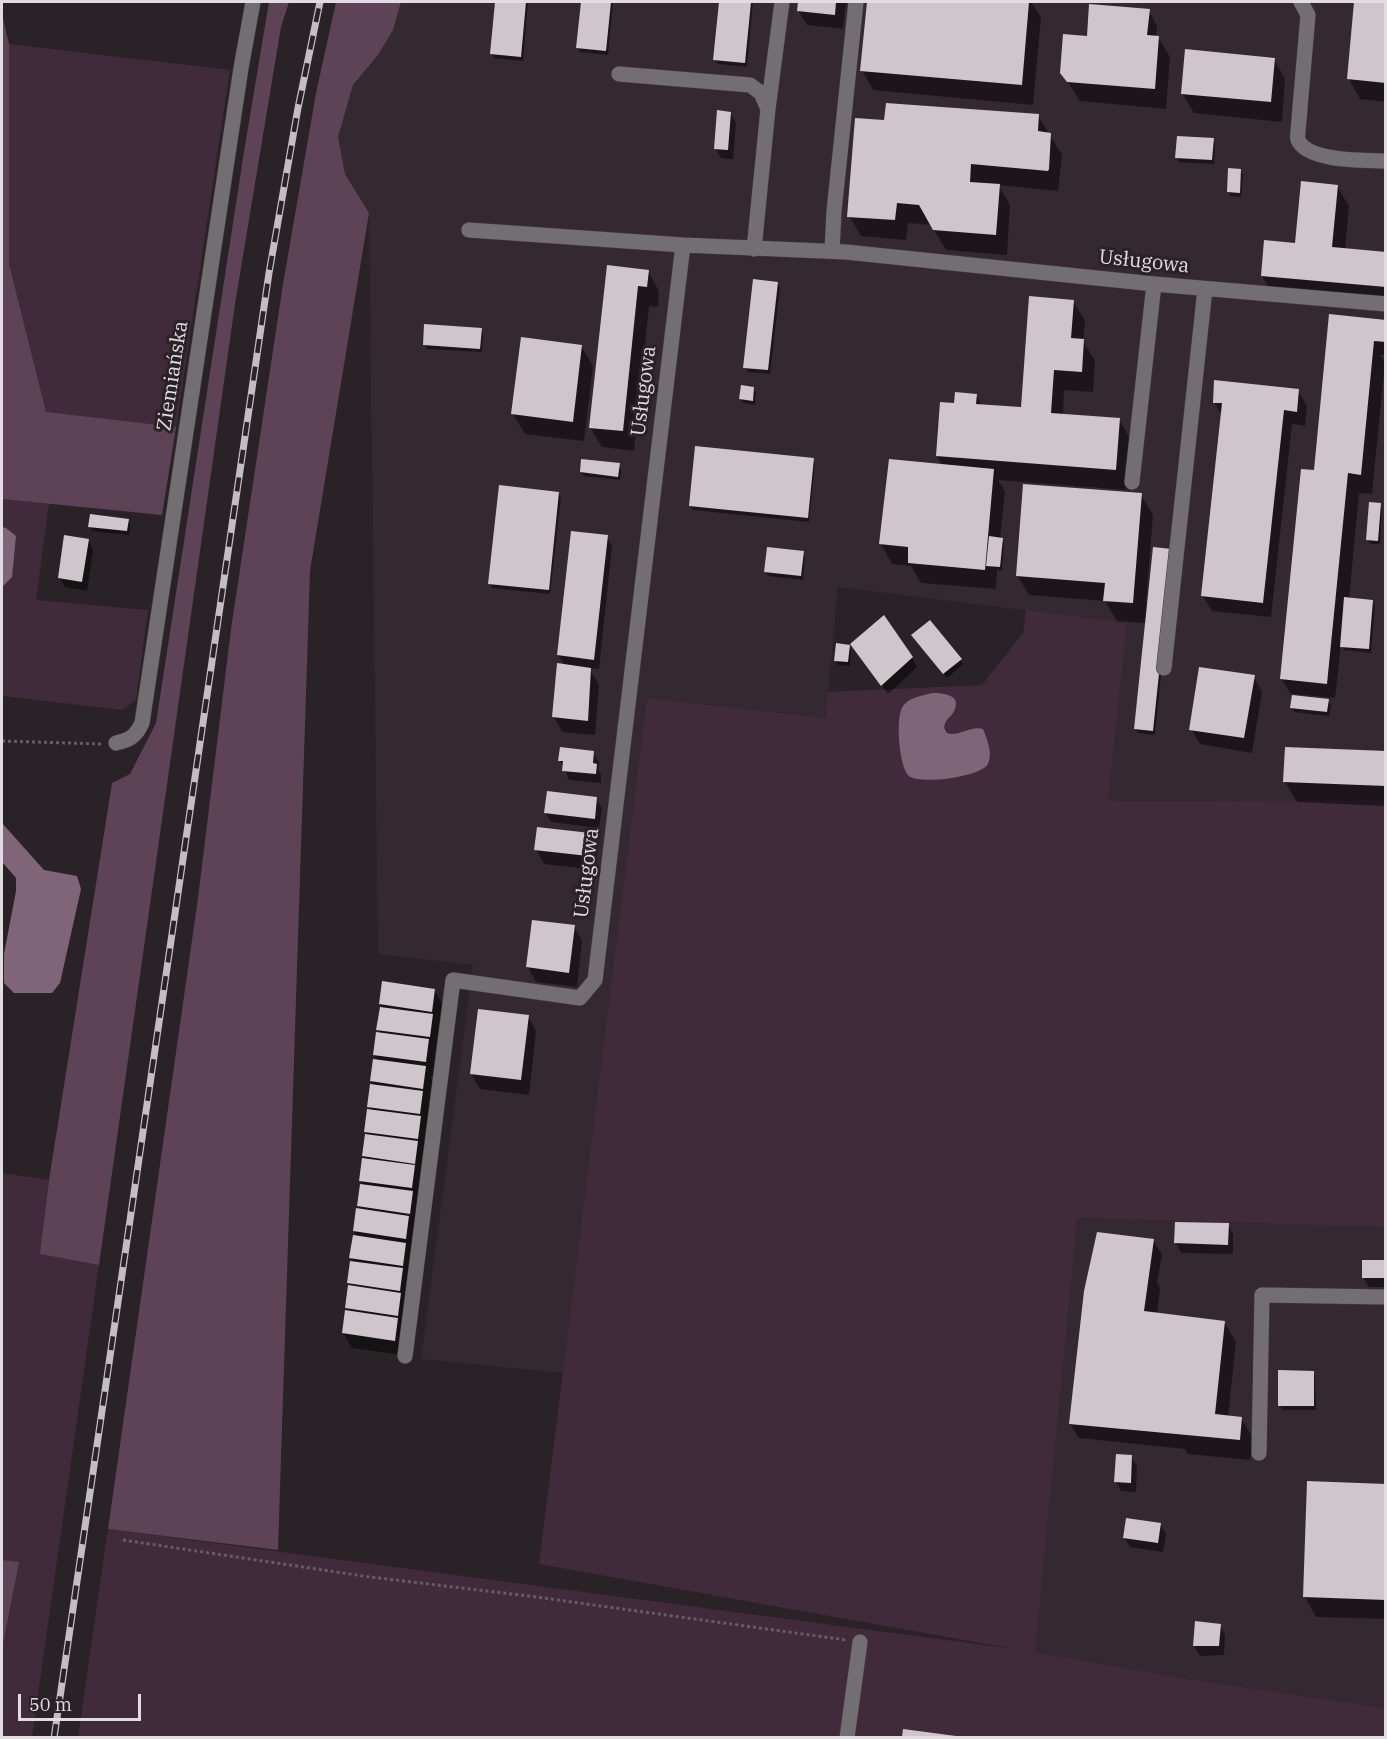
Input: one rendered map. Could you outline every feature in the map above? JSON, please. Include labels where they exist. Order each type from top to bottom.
[{"type":"street","name":"Ziemiańska","points":[[116,743],[129,740],[138,732],[142,723],[241,68],[253,2]]},
{"type":"street","points":[[754,249],[768,109],[782,2]]},
{"type":"street","points":[[832,252],[834,211],[856,2]]},
{"type":"street","points":[[1301,2],[1308,15],[1298,140],[1321,157],[1386,161]]},
{"type":"street","points":[[619,74],[750,86],[762,93],[768,109]]},
{"type":"street","name":"Usługowa","points":[[469,230],[683,245],[832,252],[1205,289],[1386,304]]},
{"type":"street","name":"Usługowa","points":[[405,1356],[453,980],[580,998],[595,980],[683,245]]},
{"type":"street","points":[[1132,482],[1154,284]]},
{"type":"street","points":[[1164,668],[1205,289]]},
{"type":"street","points":[[1259,1453],[1262,1295],[1386,1296]]},
{"type":"street","points":[[847,1737],[861,1642]]},
{"type":"path","points":[[2,741],[116,743]]},
{"type":"path","points":[[123,1540],[370,1577],[564,1600],[861,1642]]},
{"type":"shaded area","points":[[269,2],[289,2],[281,27],[235,304],[99,1265],[40,1254],[49,1180],[112,783],[130,774],[156,723]]},
{"type":"shaded area","points":[[336,2],[401,2],[393,30],[378,55],[353,85],[338,137],[345,174],[369,213],[310,571],[278,1550],[108,1529],[198,898],[231,629],[283,284],[316,93]]},
{"type":"shaded area","points":[[401,2],[1385,2],[1385,800],[1108,801],[1127,623],[838,587],[826,718],[647,698],[563,1373],[421,1359],[473,965],[378,954],[369,213],[345,174],[338,137],[353,85],[378,55],[393,30]]},
{"type":"shaded area","points":[[2,14],[9,44],[9,264],[46,412],[176,427],[162,515],[2,499]]},
{"type":"shaded area","points":[[9,44],[230,70],[176,427],[46,413],[9,264]]},
{"type":"shaded area","points":[[2,499],[49,503],[36,600],[148,610],[136,700],[123,710],[2,696]]},
{"type":"shaded area","points":[[2,527],[16,536],[12,577],[3,586],[2,585]]},
{"type":"shaded area","points":[[1026,610],[1127,623],[1108,801],[1385,800],[1385,1227],[1077,1218],[1035,1652],[1181,1678],[1385,1708],[1385,1737],[78,1738],[108,1529],[1014,1649],[539,1564],[647,698],[826,718],[828,692],[982,685],[1023,633]]},
{"type":"shaded area","points":[[932,693],[946,694],[956,701],[954,711],[944,725],[947,733],[956,734],[974,728],[983,729],[990,755],[988,764],[983,769],[963,776],[937,780],[915,779],[909,776],[903,763],[899,742],[901,712],[903,706],[909,701]]},
{"type":"shaded area","points":[[2,823],[44,870],[77,876],[81,889],[60,983],[52,993],[14,993],[4,983],[4,954],[16,891],[16,878],[2,862]]},
{"type":"shaded area","points":[[2,1173],[49,1180],[41,1254],[99,1265],[32,1737],[2,1737]]},
{"type":"shaded area","points":[[1076,1218],[1385,1227],[1385,1708],[1181,1678],[1035,1652]]},
{"type":"shaded area","points":[[2,1560],[19,1562],[2,1649]]},
{"type":"building","points":[[495,2],[526,2],[521,57],[490,54]]},
{"type":"building","points":[[581,2],[611,2],[606,51],[576,48]]},
{"type":"building","points":[[719,2],[751,2],[745,63],[713,60]]},
{"type":"building","points":[[798,2],[836,2],[835,15],[797,11]]},
{"type":"building","points":[[867,2],[1029,2],[1022,85],[860,71]]},
{"type":"building","points":[[1354,2],[1386,2],[1386,83],[1347,79]]},
{"type":"building","points":[[1089,4],[1150,9],[1147,35],[1159,36],[1155,89],[1067,82],[1060,73],[1063,34],[1087,36]]},
{"type":"building","points":[[1185,49],[1275,58],[1271,102],[1181,94]]},
{"type":"building","points":[[886,103],[1039,114],[1038,131],[1051,133],[1049,169],[1048,171],[971,164],[970,182],[1000,184],[996,235],[933,230],[919,205],[897,203],[895,220],[847,217],[855,118],[884,120]]},
{"type":"building","points":[[717,110],[731,112],[728,150],[714,149]]},
{"type":"building","points":[[1177,136],[1214,138],[1212,160],[1175,158]]},
{"type":"building","points":[[1228,168],[1241,169],[1240,193],[1227,192]]},
{"type":"building","points":[[1301,181],[1338,185],[1332,247],[1386,252],[1386,287],[1261,276],[1264,240],[1295,243]]},
{"type":"building","points":[[607,265],[649,270],[647,287],[638,286],[623,431],[589,428]]},
{"type":"building","points":[[753,279],[778,282],[768,370],[743,368]]},
{"type":"building","points":[[1029,296],[1074,300],[1071,338],[1084,339],[1082,372],[1054,370],[1051,413],[1120,418],[1116,470],[936,456],[940,402],[954,403],[955,392],[977,394],[976,404],[1021,407]]},
{"type":"building","points":[[1329,314],[1386,320],[1386,342],[1374,341],[1361,475],[1348,473],[1327,684],[1280,679],[1301,469],[1314,470]]},
{"type":"building","points":[[424,324],[482,328],[480,349],[423,345]]},
{"type":"building","points":[[521,337],[582,345],[573,422],[511,414]]},
{"type":"building","points":[[1214,380],[1299,389],[1297,412],[1284,410],[1263,603],[1201,596],[1222,403],[1213,403]]},
{"type":"building","points":[[741,385],[754,387],[753,401],[739,399]]},
{"type":"building","points":[[695,446],[814,458],[808,518],[689,506]]},
{"type":"building","points":[[581,459],[620,463],[618,477],[580,472]]},
{"type":"building","points":[[889,459],[994,469],[985,570],[908,563],[908,547],[879,544]]},
{"type":"building","points":[[1023,484],[1142,493],[1133,603],[1103,601],[1105,583],[1016,576]]},
{"type":"building","points":[[499,485],[559,492],[549,590],[488,584]]},
{"type":"building","points":[[1369,502],[1381,503],[1378,541],[1366,540]]},
{"type":"building","points":[[90,514],[129,519],[127,531],[88,527]]},
{"type":"building","points":[[571,531],[608,535],[594,660],[557,655]]},
{"type":"building","points":[[64,535],[89,539],[82,582],[58,578]]},
{"type":"building","points":[[989,536],[1003,538],[1000,567],[986,566]]},
{"type":"building","points":[[767,547],[804,551],[801,576],[764,572]]},
{"type":"building","points":[[1153,547],[1172,549],[1153,731],[1134,729]]},
{"type":"building","points":[[1344,597],[1373,600],[1369,649],[1340,647]]},
{"type":"building","points":[[884,615],[913,657],[881,686],[850,644]]},
{"type":"building","points":[[930,620],[962,659],[943,674],[911,635]]},
{"type":"building","points":[[836,643],[850,645],[848,662],[834,661]]},
{"type":"building","points":[[557,663],[591,668],[588,721],[552,717]]},
{"type":"building","points":[[1199,667],[1255,675],[1244,738],[1189,730]]},
{"type":"building","points":[[1292,695],[1329,699],[1327,712],[1290,708]]},
{"type":"building","points":[[560,747],[594,751],[593,763],[597,764],[596,774],[562,771],[563,761],[558,761]]},
{"type":"building","points":[[1285,747],[1386,751],[1386,786],[1283,782]]},
{"type":"building","points":[[547,791],[597,797],[595,819],[544,813]]},
{"type":"building","points":[[537,827],[590,833],[588,856],[534,850]]},
{"type":"building","points":[[532,920],[575,925],[569,973],[526,967]]},
{"type":"building","points":[[382,981],[435,989],[432,1012],[379,1004]]},
{"type":"building","points":[[380,1007],[433,1014],[430,1037],[376,1030]]},
{"type":"building","points":[[478,1009],[529,1015],[521,1080],[470,1074]]},
{"type":"building","points":[[376,1032],[429,1039],[426,1062],[373,1055]]},
{"type":"building","points":[[373,1059],[426,1066],[423,1089],[370,1081]]},
{"type":"building","points":[[370,1084],[423,1091],[420,1114],[367,1107]]},
{"type":"building","points":[[367,1109],[421,1116],[418,1139],[364,1132]]},
{"type":"building","points":[[365,1134],[418,1141],[415,1164],[362,1156]]},
{"type":"building","points":[[362,1158],[415,1165],[412,1188],[359,1181]]},
{"type":"building","points":[[360,1184],[413,1191],[410,1214],[357,1206]]},
{"type":"building","points":[[356,1208],[409,1216],[406,1239],[353,1231]]},
{"type":"building","points":[[1175,1222],[1229,1223],[1228,1245],[1174,1243]]},
{"type":"building","points":[[1097,1232],[1154,1239],[1144,1311],[1225,1321],[1215,1414],[1242,1417],[1240,1440],[1069,1424],[1084,1291]]},
{"type":"building","points":[[353,1235],[406,1243],[403,1266],[349,1258]]},
{"type":"building","points":[[1362,1260],[1386,1260],[1386,1278],[1362,1278]]},
{"type":"building","points":[[350,1261],[403,1268],[400,1291],[347,1283]]},
{"type":"building","points":[[348,1285],[401,1293],[398,1316],[345,1308]]},
{"type":"building","points":[[345,1310],[398,1318],[395,1341],[342,1333]]},
{"type":"building","points":[[1278,1370],[1314,1371],[1314,1406],[1278,1406]]},
{"type":"building","points":[[1116,1454],[1132,1455],[1131,1483],[1114,1482]]},
{"type":"building","points":[[1307,1481],[1386,1484],[1386,1600],[1303,1597]]},
{"type":"building","points":[[1126,1518],[1161,1523],[1158,1543],[1123,1538]]},
{"type":"building","points":[[1195,1621],[1221,1624],[1219,1646],[1193,1646]]},
{"type":"building","points":[[903,1729],[956,1736],[956,1737],[902,1737]]},
{"type":"railway","points":[[54,1738],[269,273],[298,108],[320,2]]}]
